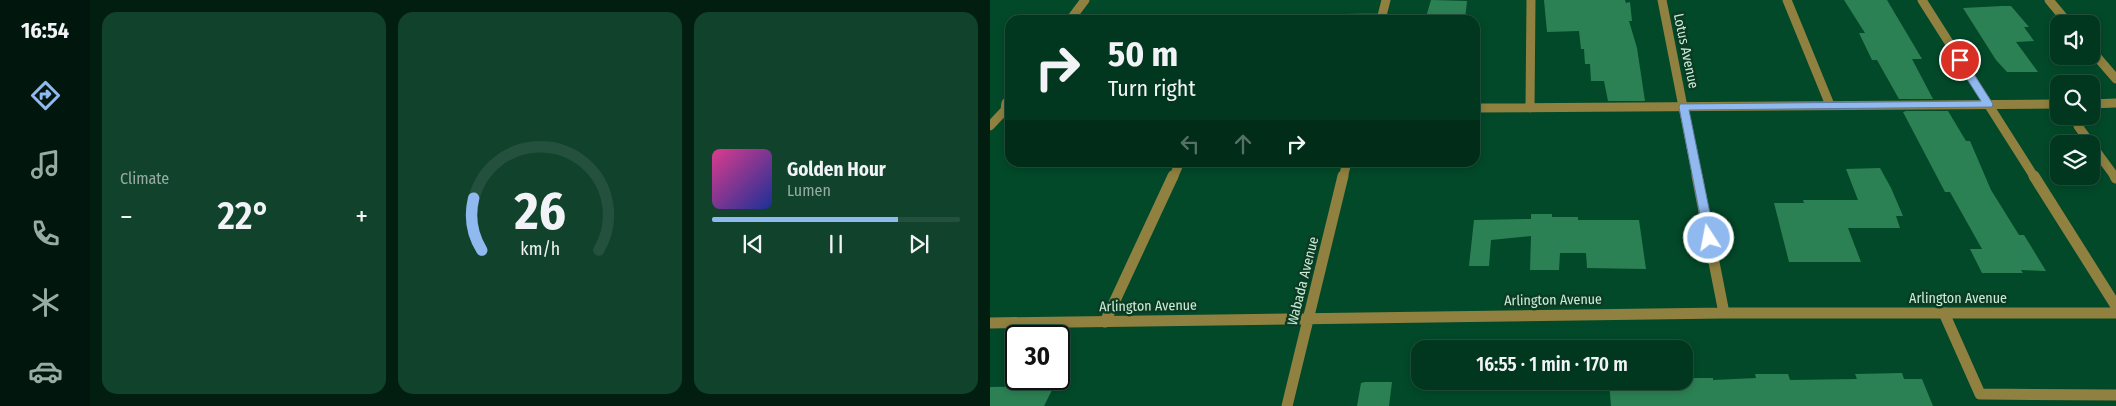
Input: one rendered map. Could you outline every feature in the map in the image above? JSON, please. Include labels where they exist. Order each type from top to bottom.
[{"type":"street","points":[[1074,15],[1086,0]]},
{"type":"street","points":[[1382,15],[1386,0]]},
{"type":"street","points":[[1530,108],[1531,0]]},
{"type":"street","name":"Lotus Avenue","points":[[1662,0],[1724,313]]},
{"type":"street","points":[[1787,0],[1830,105]]},
{"type":"street","points":[[1922,0],[2116,306]]},
{"type":"street","points":[[2049,0],[2062,15]]},
{"type":"street","points":[[2100,60],[2116,79]]},
{"type":"street","points":[[2100,104],[2116,103]]},
{"type":"street","points":[[1480,108],[2050,104]]},
{"type":"street","points":[[990,126],[1005,114]]},
{"type":"street","points":[[2078,126],[2084,135]]},
{"type":"street","points":[[2100,156],[2116,178]]},
{"type":"street","points":[[1105,322],[1178,167]]},
{"type":"street","name":"Wabada Avenue","points":[[1288,406],[1346,167]]},
{"type":"street","points":[[1944,312],[1980,394],[2116,395]]},
{"type":"street","name":"Arlington Avenue","points":[[990,323],[1724,313],[2116,313]]},
{"type":"building","points":[[1431,0],[1467,1],[1466,15],[1426,15]]},
{"type":"building","points":[[1544,0],[1625,0],[1626,3],[1630,2],[1632,21],[1629,21],[1637,48],[1645,101],[1608,101],[1604,81],[1591,81],[1590,64],[1585,64],[1584,49],[1581,49],[1579,31],[1547,32]]},
{"type":"building","points":[[1844,0],[1887,0],[1922,59],[1912,59],[1933,99],[1899,99],[1877,60],[1872,60],[1859,33],[1865,33]]},
{"type":"building","points":[[2011,6],[2029,27],[2024,27],[2034,41],[2016,42],[2038,72],[2007,72],[1996,60],[1963,8]]},
{"type":"building","points":[[1948,111],[1966,141],[1970,141],[1991,190],[2019,235],[2024,235],[2046,271],[2021,270],[2023,273],[1982,273],[1970,249],[1982,249],[1950,192],[1945,192],[1903,112]]},
{"type":"building","points":[[1880,168],[1903,216],[1896,216],[1900,228],[1848,228],[1861,262],[1789,262],[1774,203],[1804,203],[1803,200],[1858,200],[1846,169]]},
{"type":"building","points":[[1531,214],[1552,214],[1552,217],[1578,217],[1578,220],[1639,220],[1646,269],[1587,268],[1586,253],[1560,253],[1559,270],[1530,270],[1531,236],[1491,240],[1489,266],[1469,266],[1474,220],[1531,219]]},
{"type":"building","points":[[1902,373],[1904,379],[1922,379],[1933,406],[1611,406],[1610,390],[1693,390],[1693,378],[1713,378],[1713,380],[1756,378],[1755,374],[1788,374],[1790,380],[1857,379],[1855,374]]},
{"type":"building","points":[[1392,382],[1389,406],[1357,406],[1361,383]]},
{"type":"building","points":[[990,387],[1005,387],[1005,390],[1052,390],[1044,406],[990,406]]},
{"type":"route","points":[[1709,238],[1684,107],[1988,104],[1960,60]]}]
